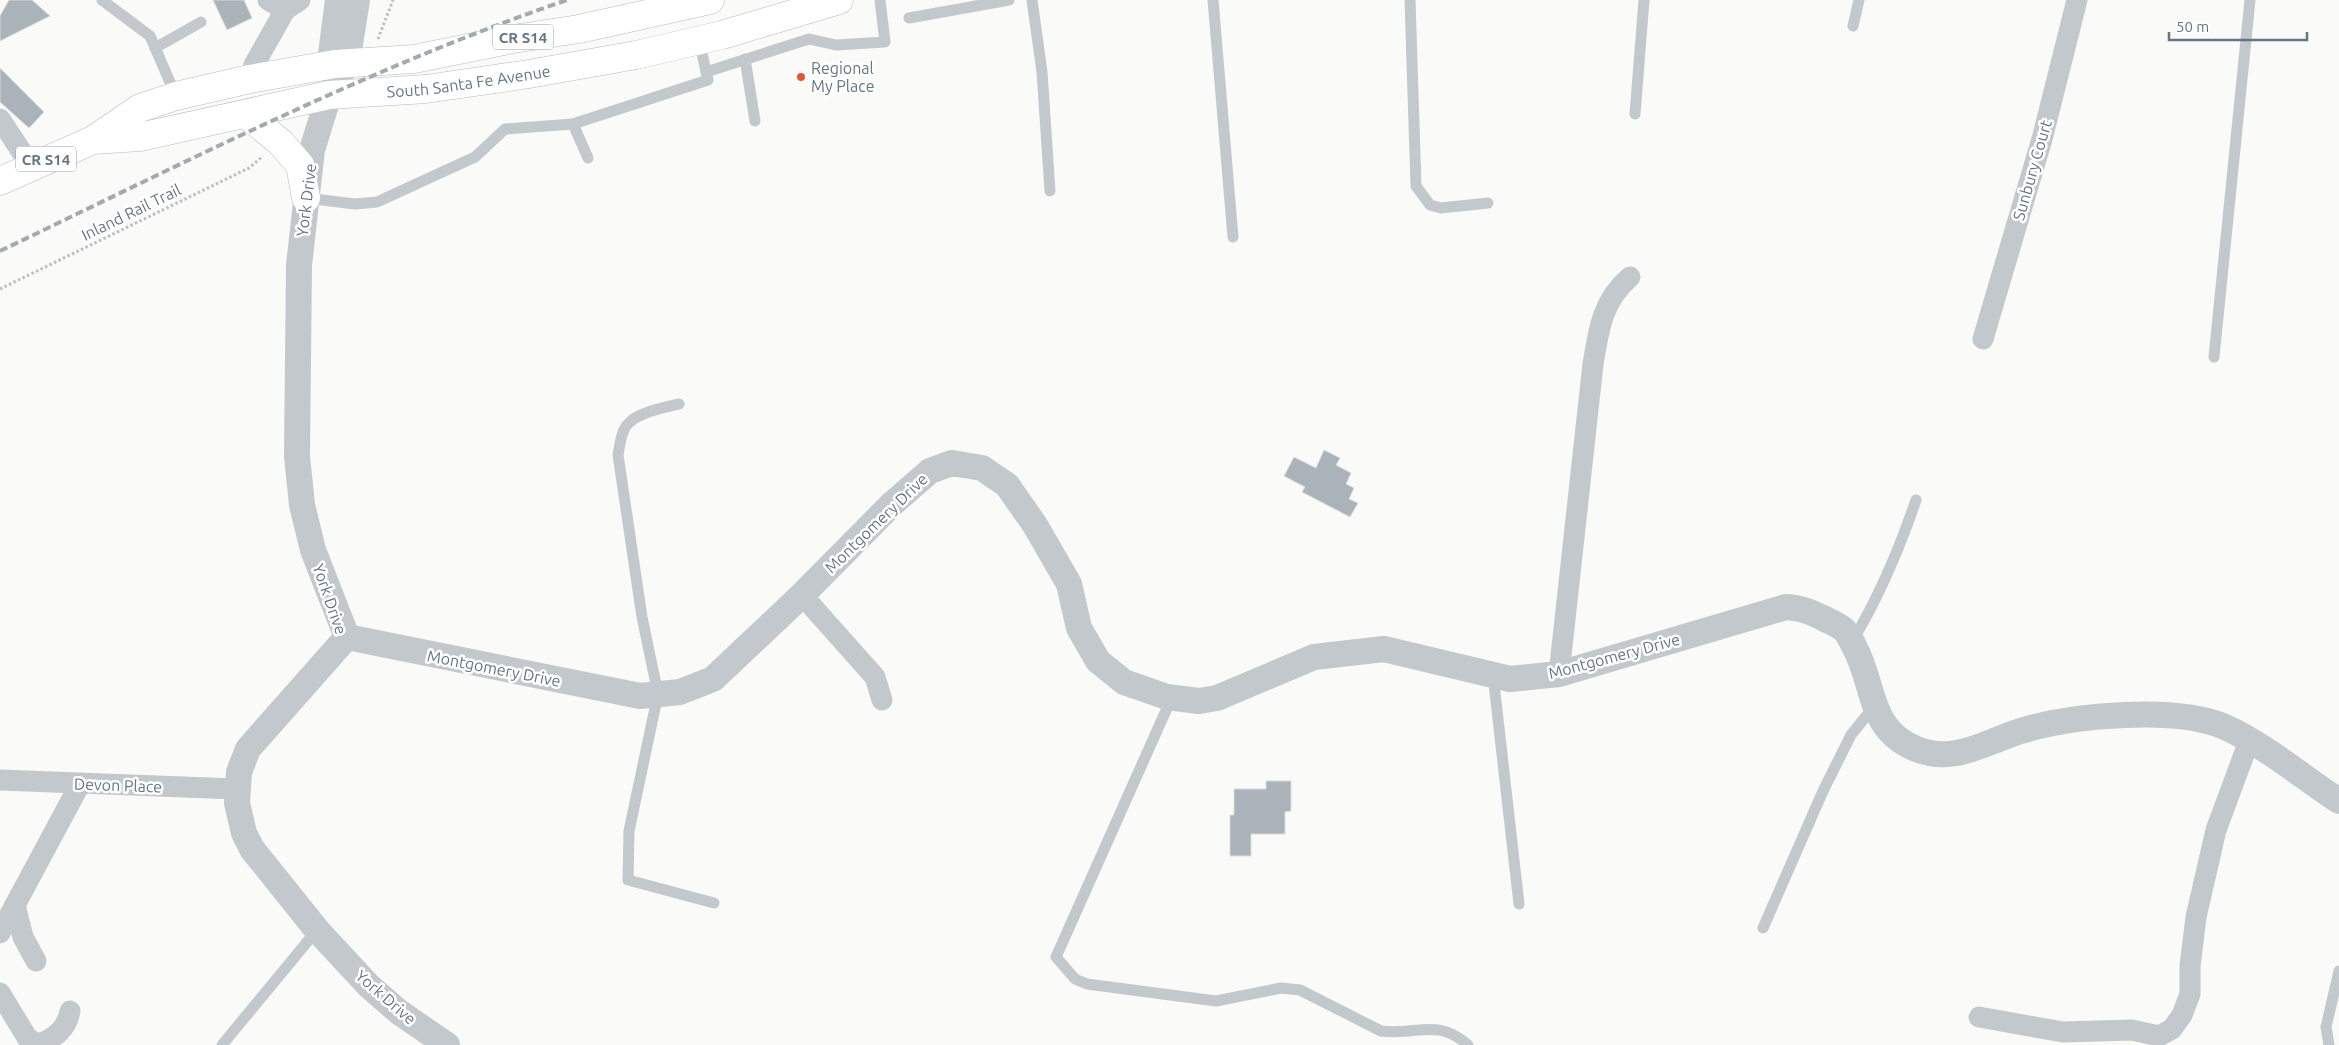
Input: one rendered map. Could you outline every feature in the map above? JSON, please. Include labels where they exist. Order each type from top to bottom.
[{"type":"main road","name":"South Santa Fe Avenue","points":[[0,181],[30,166],[93,140],[140,108],[176,96],[250,79],[339,64],[414,59],[513,38],[578,29],[710,0]]},
{"type":"main road","points":[[329,94],[408,79],[582,53],[661,35],[692,22],[726,0]]},
{"type":"main road","name":"South Santa Fe Avenue","points":[[93,140],[140,137],[247,115],[329,94],[426,89],[510,77],[636,55],[700,40],[839,0]]},
{"type":"main road","points":[[247,115],[280,142],[300,165],[306,198]]},
{"type":"street","points":[[338,0],[339,64]]},
{"type":"street","points":[[339,64],[357,0]]},
{"type":"street","name":"Sunbury Court","points":[[1984,338],[2042,139],[2077,0]]},
{"type":"street","points":[[250,79],[254,65],[284,3]]},
{"type":"street","name":"York Drive","points":[[339,64],[312,150],[306,198],[299,266],[298,456],[302,505],[314,550],[347,638],[248,749],[239,772],[236,803],[244,833],[252,849],[317,930],[369,986],[430,1035],[447,1045]]},
{"type":"street","points":[[0,119],[30,166]]},
{"type":"street","points":[[1559,674],[1593,364],[1600,322],[1616,289],[1630,277]]},
{"type":"street","name":"Montgomery Drive","points":[[347,638],[640,696],[680,692],[713,679],[892,504],[930,471],[952,462],[982,468],[1008,485],[1035,525],[1069,584],[1079,628],[1098,661],[1124,682],[1172,697],[1199,701],[1217,698],[1314,657],[1384,649],[1510,679],[1559,674],[1786,607],[1803,608],[1842,628],[1858,654],[1880,720],[1896,738],[1919,750],[1939,754],[1969,751],[2024,730],[2090,717],[2140,714],[2183,717],[2224,726],[2339,801]]},
{"type":"street","points":[[802,594],[875,676],[882,700]]},
{"type":"street","points":[[1979,1017],[2063,1032],[2132,1030],[2159,1036],[2172,1029],[2182,1015],[2190,994],[2190,966],[2196,917],[2216,830],[2249,741]]},
{"type":"street","name":"Devon Place","points":[[0,780],[236,788]]},
{"type":"street","points":[[0,933],[80,784]]},
{"type":"street","points":[[16,904],[23,937],[36,962]]},
{"type":"street","points":[[0,993],[28,1039],[38,1044],[58,1034],[69,1020],[70,1010]]},
{"type":"lane","points":[[102,0],[150,36],[176,96]]},
{"type":"lane","points":[[706,72],[809,39],[836,45],[885,42],[880,0]]},
{"type":"lane","points":[[909,18],[1009,0]]},
{"type":"lane","points":[[1032,0],[1042,72],[1050,190]]},
{"type":"lane","points":[[1213,0],[1233,237]]},
{"type":"lane","points":[[1410,0],[1416,186],[1430,205],[1441,208],[1488,203]]},
{"type":"lane","points":[[1635,114],[1644,0]]},
{"type":"lane","points":[[1853,26],[1859,0]]},
{"type":"lane","points":[[2214,357],[2250,0]]},
{"type":"lane","points":[[155,48],[201,22]]},
{"type":"lane","points":[[306,198],[355,204],[377,202],[475,157],[505,129],[573,124],[708,80],[700,40]]},
{"type":"lane","points":[[745,59],[755,121]]},
{"type":"lane","points":[[573,124],[588,158]]},
{"type":"lane","points":[[680,404],[660,408],[630,422],[622,434],[618,456],[642,617],[658,694],[629,831],[628,880],[714,903]]},
{"type":"lane","points":[[1852,642],[1876,601],[1890,570],[1916,500]]},
{"type":"lane","points":[[1493,675],[1519,904]]},
{"type":"lane","points":[[1172,697],[1056,956],[1075,979],[1087,984],[1216,1000],[1281,988],[1300,990],[1380,1031],[1394,1033],[1432,1028],[1455,1034],[1468,1045]]},
{"type":"lane","points":[[1763,928],[1823,791],[1847,743],[1875,705]]},
{"type":"lane","points":[[222,1045],[317,930]]},
{"type":"lane","points":[[2328,1045],[2326,1028],[2339,971]]},
{"type":"path","points":[[385,22],[393,0]]},
{"type":"path","name":"Inland Rail Trail","points":[[0,289],[249,168],[270,151]]},
{"type":"building","points":[[9,0],[32,0],[50,16],[0,41],[0,16]]},
{"type":"building","points":[[213,0],[244,0],[252,18],[227,30]]},
{"type":"building","points":[[0,68],[44,112],[29,128],[0,102]]},
{"type":"building","points":[[1324,450],[1340,458],[1336,465],[1351,473],[1346,484],[1354,488],[1349,499],[1358,503],[1350,517],[1302,492],[1305,487],[1284,476],[1294,457],[1316,468]]},
{"type":"building","points":[[1266,781],[1291,781],[1291,811],[1285,812],[1285,834],[1251,834],[1251,856],[1230,856],[1230,815],[1234,815],[1234,789],[1266,789]]},
{"type":"railway","points":[[0,251],[209,150],[351,85],[494,26],[567,0]]},
{"type":"place","name":"Regional My Place","points":[[801,77]]}]
